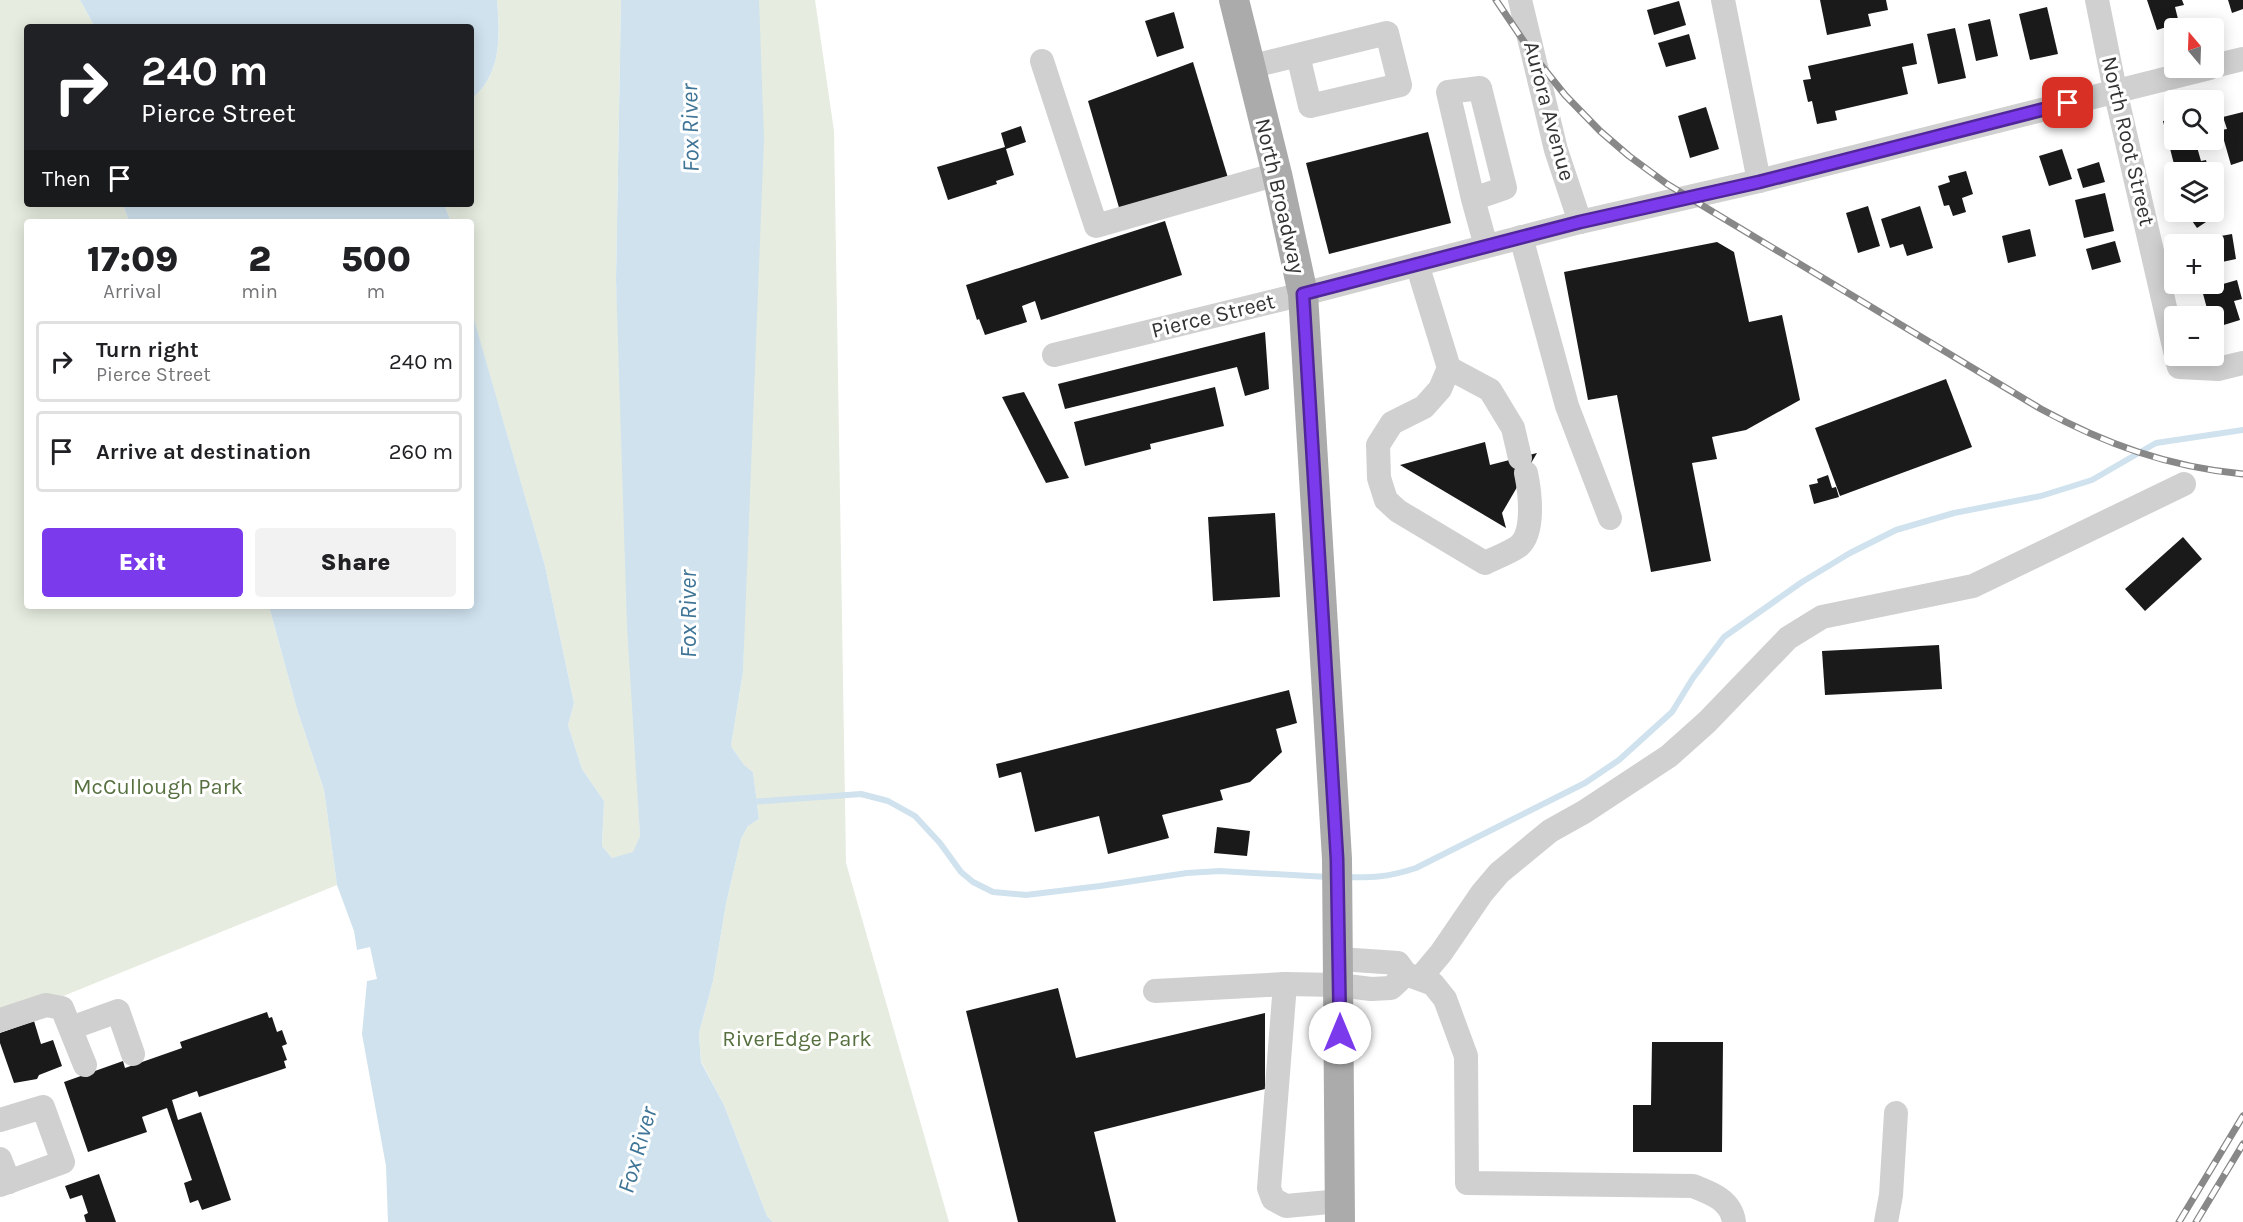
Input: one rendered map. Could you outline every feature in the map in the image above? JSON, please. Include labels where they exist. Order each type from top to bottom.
[{"type":"main road","name":"North Broadway","points":[[1233,0],[1277,174],[1303,294],[1337,859],[1340,1211]]},
{"type":"street","name":"Aurora Avenue","points":[[1520,0],[1556,150],[1580,222]]},
{"type":"street","points":[[1723,0],[1759,182]]},
{"type":"street","name":"North Root Street","points":[[2097,0],[2115,90],[2165,306]]},
{"type":"street","points":[[1249,67],[1298,54]]},
{"type":"street","points":[[2224,64],[2243,59]]},
{"type":"street","points":[[1042,61],[1096,226],[1277,174]]},
{"type":"street","name":"Pierce Street","points":[[1054,356],[1580,222],[1759,182],[2167,78]]},
{"type":"street","points":[[1473,199],[1486,246]]},
{"type":"street","points":[[1521,237],[1567,406],[1610,518]]},
{"type":"street","points":[[1417,264],[1449,368],[1440,389],[1424,407],[1392,423],[1378,445],[1379,478],[1386,500],[1398,511],[1485,563],[1520,545],[1530,521],[1529,489],[1513,428],[1490,390],[1449,368]]},
{"type":"street","points":[[2207,366],[2218,369],[2243,363]]},
{"type":"street","points":[[1155,991],[1285,984],[1339,972],[1371,988],[1391,988],[1413,976],[1441,953],[1482,893],[1499,873],[1550,831],[1584,812],[1669,756],[1707,722],[1788,638],[1822,617],[1973,586],[2184,484]]},
{"type":"street","points":[[1413,976],[1433,984],[1445,999],[1466,1056],[1467,1183],[1693,1186],[1719,1196],[1733,1216],[1734,1222]]},
{"type":"street","points":[[1285,984],[1269,1188],[1273,1199],[1286,1206],[1340,1211]]},
{"type":"street","points":[[0,1020],[46,1005],[62,1008],[85,1065]]},
{"type":"street","points":[[71,1028],[118,1011],[133,1054]]},
{"type":"street","points":[[0,1120],[43,1107],[63,1162],[4,1184],[0,1160]]},
{"type":"street","points":[[1886,1222],[1891,1195],[1896,1113]]},
{"type":"green space","name":"McCullough Park","points":[[0,0],[80,0],[93,24],[24,24],[24,207],[124,207],[128,219],[24,219],[24,609],[270,609],[297,709],[324,790],[337,885],[19,1014],[0,1018]]},
{"type":"green space","points":[[497,0],[621,0],[616,280],[640,836],[633,853],[612,858],[602,846],[604,801],[582,769],[568,725],[574,703],[545,566],[474,319],[474,219],[450,219],[445,207],[474,207],[474,96],[489,78],[494,66],[499,27]]},
{"type":"green space","name":"RiverEdge Park","points":[[756,0],[815,0],[834,131],[846,863],[949,1222],[773,1222],[767,1216],[724,1105],[701,1061],[699,1033],[713,981],[726,904],[741,839],[748,826],[759,819],[753,772],[744,765],[731,746],[743,672]]},
{"type":"water","points":[[80,0],[497,0],[499,27],[494,66],[489,78],[474,96],[474,24],[93,24]]},
{"type":"water","name":"Fox River","points":[[621,0],[759,0],[764,139],[743,672],[731,746],[744,765],[753,772],[759,819],[748,826],[741,839],[726,904],[713,981],[699,1033],[701,1062],[724,1105],[767,1216],[773,1222],[388,1222],[386,1166],[362,1034],[367,981],[377,979],[370,947],[357,950],[354,931],[337,885],[324,790],[297,709],[270,609],[474,609],[474,319],[545,566],[574,703],[568,725],[582,769],[604,801],[602,846],[612,858],[633,852],[640,836],[627,625],[616,280]]},
{"type":"water","points":[[124,207],[445,207],[450,219],[128,219]]},
{"type":"building","points":[[1820,0],[1886,0],[1888,10],[1868,14],[1871,26],[1827,35]]},
{"type":"building","points":[[2147,0],[2182,0],[2184,5],[2175,7],[2178,18],[2164,18],[2164,28],[2157,30]]},
{"type":"building","points":[[2228,0],[2243,0],[2243,9],[2232,13]]},
{"type":"building","points":[[1679,1],[1686,25],[1654,35],[1647,10]]},
{"type":"building","points":[[2047,7],[2058,54],[2030,60],[2019,14]]},
{"type":"building","points":[[1174,12],[1184,48],[1157,57],[1145,21]]},
{"type":"building","points":[[1990,19],[1998,56],[1976,61],[1968,24]]},
{"type":"building","points":[[1955,28],[1966,78],[1938,84],[1927,34]]},
{"type":"building","points":[[1689,34],[1696,59],[1666,67],[1658,43]]},
{"type":"building","points":[[1913,43],[1917,64],[1902,67],[1908,94],[1835,111],[1837,120],[1817,124],[1812,101],[1808,102],[1803,80],[1811,79],[1808,66]]},
{"type":"building","points":[[1193,62],[1228,178],[1120,211],[1088,101]]},
{"type":"building","points":[[1706,107],[1719,149],[1690,158],[1678,116]]},
{"type":"building","points":[[2243,112],[2243,161],[2231,165],[2224,140],[2224,130],[2227,129],[2224,117]]},
{"type":"building","points":[[1021,126],[1026,142],[1006,149],[1014,175],[996,181],[997,184],[948,200],[937,167],[1005,147],[1001,133]]},
{"type":"building","points":[[1428,132],[1451,223],[1329,254],[1306,163]]},
{"type":"building","points":[[2062,149],[2072,179],[2049,186],[2039,156]]},
{"type":"building","points":[[2170,150],[2198,150],[2201,161],[2206,160],[2206,162],[2173,162]]},
{"type":"building","points":[[2099,162],[2105,182],[2083,188],[2077,169]]},
{"type":"building","points":[[1966,171],[1973,194],[1962,198],[1966,212],[1953,216],[1949,205],[1944,206],[1938,186],[1950,182],[1948,176]]},
{"type":"building","points":[[2105,193],[2114,231],[2084,238],[2075,200]]},
{"type":"building","points":[[1868,206],[1880,246],[1858,253],[1846,213]]},
{"type":"building","points":[[1920,206],[1933,248],[1907,256],[1903,244],[1890,248],[1881,219]]},
{"type":"building","points":[[1165,221],[1182,275],[1041,320],[1035,301],[1022,306],[1027,322],[985,335],[979,319],[977,320],[966,285]]},
{"type":"building","points":[[2193,222],[2206,222],[2197,228]]},
{"type":"building","points":[[2030,229],[2036,256],[2008,263],[2002,236]]},
{"type":"building","points":[[2232,234],[2236,259],[2224,262],[2224,235]]},
{"type":"building","points":[[2115,241],[2121,262],[2092,270],[2086,249]]},
{"type":"building","points":[[1717,242],[1734,252],[1749,322],[1782,315],[1800,400],[1746,430],[1712,437],[1717,459],[1692,463],[1711,561],[1651,572],[1617,395],[1588,400],[1564,272]]},
{"type":"building","points":[[2237,280],[2242,299],[2234,301],[2240,320],[2224,325],[2224,306],[2206,306],[2203,294],[2224,294],[2224,284]]},
{"type":"building","points":[[1265,332],[1269,389],[1245,396],[1237,367],[1065,409],[1058,384]]},
{"type":"building","points":[[1946,379],[1972,447],[1840,496],[1815,428]]},
{"type":"building","points":[[1215,387],[1224,426],[1150,444],[1151,449],[1085,466],[1074,422]]},
{"type":"building","points":[[1024,392],[1069,478],[1046,483],[1002,397]]},
{"type":"building","points":[[1485,442],[1490,465],[1537,453],[1502,513],[1506,528],[1400,465]]},
{"type":"building","points":[[1828,475],[1832,488],[1836,487],[1839,497],[1814,504],[1809,485],[1818,483],[1817,479]]},
{"type":"building","points":[[1275,513],[1280,597],[1213,601],[1208,517]]},
{"type":"building","points":[[2183,537],[2202,559],[2145,611],[2125,589]]},
{"type":"building","points":[[1939,645],[1942,689],[1825,695],[1822,651]]},
{"type":"building","points":[[1289,690],[1297,723],[1276,729],[1282,752],[1250,782],[1220,790],[1223,800],[1162,815],[1169,838],[1108,854],[1099,816],[1035,832],[1021,772],[999,778],[996,764]]},
{"type":"building","points":[[1217,827],[1250,831],[1247,856],[1214,853]]},
{"type":"building","points":[[1058,988],[1076,1058],[1265,1013],[1265,1089],[1094,1132],[1116,1222],[1018,1222],[966,1011]]},
{"type":"building","points":[[267,1012],[269,1018],[272,1017],[277,1032],[282,1030],[287,1044],[282,1046],[287,1060],[284,1061],[286,1068],[199,1097],[197,1091],[172,1100],[178,1120],[201,1112],[231,1200],[202,1210],[198,1200],[190,1203],[184,1183],[192,1180],[167,1108],[142,1117],[147,1132],[88,1152],[64,1082],[123,1061],[125,1068],[182,1048],[180,1042]]},
{"type":"building","points":[[34,1021],[41,1044],[53,1040],[62,1066],[39,1075],[37,1079],[14,1083],[0,1043],[0,1033]]},
{"type":"building","points":[[1652,1042],[1723,1042],[1722,1152],[1633,1152],[1633,1105],[1651,1105]]},
{"type":"building","points":[[99,1174],[116,1222],[86,1222],[84,1215],[88,1213],[82,1195],[70,1199],[65,1186]]},
{"type":"waterway","points":[[1344,877],[1380,876],[1416,868],[1585,783],[1619,760],[1672,712],[1693,678],[1724,637],[1802,582],[1850,553],[1896,530],[1954,513],[2041,496],[2092,480],[2156,443],[2243,430]]},
{"type":"waterway","points":[[750,802],[861,794],[888,801],[915,816],[940,843],[961,872],[973,882],[993,892],[1026,895],[1187,873],[1220,871],[1328,877]]},
{"type":"railway","points":[[1496,0],[1533,55],[1565,95],[1600,131],[1667,184],[2065,422],[2114,443],[2163,460],[2243,474]]},
{"type":"railway","points":[[2179,1222],[2243,1116]]},
{"type":"railway","points":[[2196,1222],[2243,1144]]},
{"type":"route","points":[[1340,1033],[1337,859],[1303,294],[1580,222],[1759,182],[2068,103]]}]
